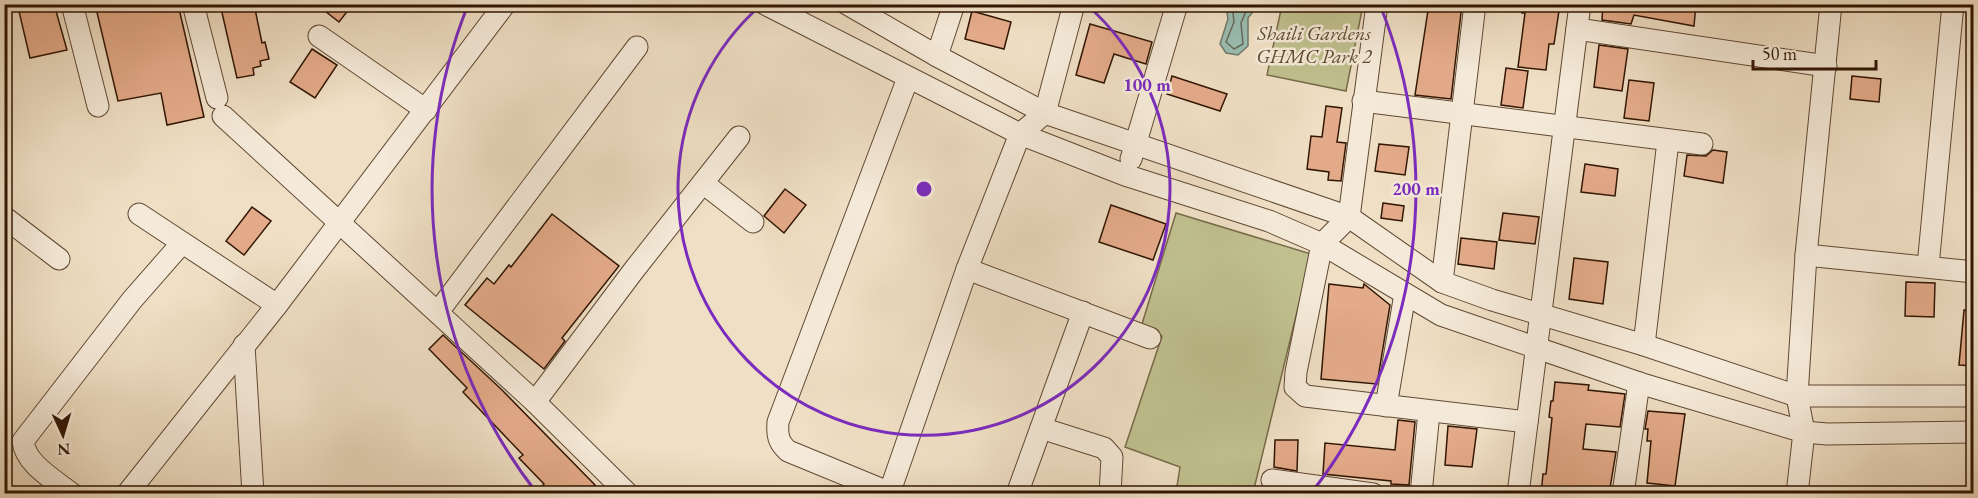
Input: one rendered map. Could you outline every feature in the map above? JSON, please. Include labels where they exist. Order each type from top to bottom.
[{"type":"street","points":[[72,4],[98,106]]},
{"type":"street","points":[[194,4],[220,107],[338,222],[535,402],[628,494]]},
{"type":"street","points":[[765,4],[1020,134],[1125,175],[1269,221],[1322,244],[1441,315],[1639,383],[1804,432],[1827,434],[1974,432]]},
{"type":"street","points":[[847,4],[937,56],[1045,113],[1135,146],[1349,217],[1442,282],[1492,300],[1644,345],[1797,396],[1974,396]]},
{"type":"street","points":[[937,56],[954,4]]},
{"type":"street","points":[[908,78],[782,411],[777,434],[781,444],[788,451],[889,493],[967,270],[1020,134],[1045,113],[1074,4]]},
{"type":"street","points":[[1125,175],[1177,4]]},
{"type":"street","points":[[1377,4],[1349,217],[1322,244],[1296,372],[1296,387],[1305,396],[1527,422]]},
{"type":"street","points":[[1442,282],[1460,114],[1475,4]]},
{"type":"street","points":[[1518,494],[1580,4]]},
{"type":"street","points":[[1797,494],[1804,432],[1797,396],[1806,255],[1826,66],[1830,4]]},
{"type":"street","points":[[1928,266],[1953,4]]},
{"type":"street","points":[[127,494],[277,305],[338,222],[426,110],[497,8]]},
{"type":"street","points":[[1577,29],[1826,66]]},
{"type":"street","points":[[319,36],[426,110]]},
{"type":"street","points":[[438,312],[637,47]]},
{"type":"street","points":[[1363,101],[1702,144]]},
{"type":"street","points":[[535,402],[740,137]]},
{"type":"street","points":[[1644,345],[1668,141]]},
{"type":"street","points":[[703,183],[753,222]]},
{"type":"street","points":[[139,214],[277,305]]},
{"type":"street","points":[[4,217],[59,260]]},
{"type":"street","points":[[72,494],[32,461],[24,449],[23,441],[132,300],[182,243]]},
{"type":"street","points":[[1806,255],[1974,272]]},
{"type":"street","points":[[967,270],[1150,338]]},
{"type":"street","points":[[1386,406],[1405,294]]},
{"type":"street","points":[[1017,494],[1083,312]]},
{"type":"street","points":[[244,345],[253,494]]},
{"type":"street","points":[[1623,494],[1639,383]]},
{"type":"street","points":[[1421,494],[1430,412]]},
{"type":"street","points":[[1041,428],[1104,448],[1112,457],[1110,494]]},
{"type":"street","points":[[1272,480],[1372,494]]},
{"type":"green space","name":"Shaili Gardens GHMC Park 2","points":[[1282,5],[1363,5],[1346,91],[1267,75]]},
{"type":"green space","points":[[1176,213],[1311,254],[1253,493],[1176,493],[1180,467],[1125,447],[1162,336],[1142,324]]},
{"type":"water","points":[[1226,5],[1258,5],[1248,18],[1248,46],[1238,55],[1226,53],[1220,44],[1228,19]]},
{"type":"building","points":[[28,4],[54,4],[67,50],[30,58],[18,7]]},
{"type":"building","points":[[95,4],[131,4],[133,9],[157,4],[178,4],[204,117],[167,125],[161,93],[118,101]]},
{"type":"building","points":[[220,4],[254,4],[262,43],[265,42],[269,59],[260,61],[261,66],[253,68],[254,75],[237,78]]},
{"type":"building","points":[[316,4],[353,4],[339,22]]},
{"type":"building","points":[[1429,4],[1462,4],[1451,99],[1415,95]]},
{"type":"building","points":[[1522,4],[1560,4],[1554,44],[1549,44],[1546,70],[1518,67],[1525,13],[1522,13]]},
{"type":"building","points":[[1603,4],[1696,4],[1694,26],[1634,15],[1631,24],[1602,20]]},
{"type":"building","points":[[972,11],[1011,22],[1004,49],[965,39]]},
{"type":"building","points":[[1090,24],[1152,42],[1146,64],[1114,54],[1104,83],[1076,75]]},
{"type":"building","points":[[1599,45],[1628,49],[1622,91],[1594,87]]},
{"type":"building","points":[[312,49],[337,65],[315,98],[290,82]]},
{"type":"building","points":[[1506,68],[1528,71],[1523,108],[1501,105]]},
{"type":"building","points":[[1172,76],[1227,94],[1220,111],[1167,94]]},
{"type":"building","points":[[1852,76],[1881,79],[1879,102],[1850,99]]},
{"type":"building","points":[[1629,80],[1654,83],[1649,121],[1624,118]]},
{"type":"building","points":[[1326,106],[1342,108],[1337,142],[1346,143],[1341,181],[1328,180],[1329,172],[1307,169],[1311,136],[1322,137]]},
{"type":"building","points":[[1379,144],[1409,147],[1405,175],[1375,171]]},
{"type":"building","points":[[1713,150],[1727,152],[1723,183],[1684,176],[1687,155],[1706,156]]},
{"type":"building","points":[[1585,164],[1618,169],[1615,196],[1581,192]]},
{"type":"building","points":[[785,189],[806,205],[784,233],[764,216]]},
{"type":"building","points":[[1383,203],[1404,206],[1402,221],[1381,218]]},
{"type":"building","points":[[1111,205],[1166,224],[1153,260],[1099,242]]},
{"type":"building","points":[[252,207],[271,221],[244,255],[226,241]]},
{"type":"building","points":[[1503,213],[1539,217],[1535,244],[1499,240]]},
{"type":"building","points":[[552,214],[619,266],[562,338],[565,341],[544,369],[465,305],[487,278],[494,284],[509,265],[511,267]]},
{"type":"building","points":[[1461,238],[1497,242],[1494,269],[1458,264]]},
{"type":"building","points":[[1574,258],[1608,262],[1603,304],[1569,299]]},
{"type":"building","points":[[1906,282],[1935,283],[1934,317],[1905,316]]},
{"type":"building","points":[[1329,284],[1363,288],[1364,284],[1390,305],[1377,384],[1321,379]]},
{"type":"building","points":[[1964,310],[1974,310],[1974,366],[1959,365]]},
{"type":"building","points":[[443,335],[501,389],[595,485],[586,494],[535,494],[544,484],[519,458],[523,455],[463,392],[467,388],[429,349]]},
{"type":"building","points":[[1555,382],[1589,385],[1588,390],[1625,394],[1620,427],[1586,424],[1583,449],[1616,452],[1609,494],[1541,494],[1543,474],[1546,474],[1552,418],[1549,417]]},
{"type":"building","points":[[1648,411],[1685,414],[1675,486],[1647,483],[1651,441],[1647,441],[1648,429],[1645,429]]},
{"type":"building","points":[[1398,420],[1415,422],[1409,485],[1323,474],[1325,443],[1395,450]]},
{"type":"building","points":[[1448,426],[1477,429],[1472,467],[1445,465]]},
{"type":"building","points":[[1275,440],[1298,440],[1297,471],[1274,467]]}]
